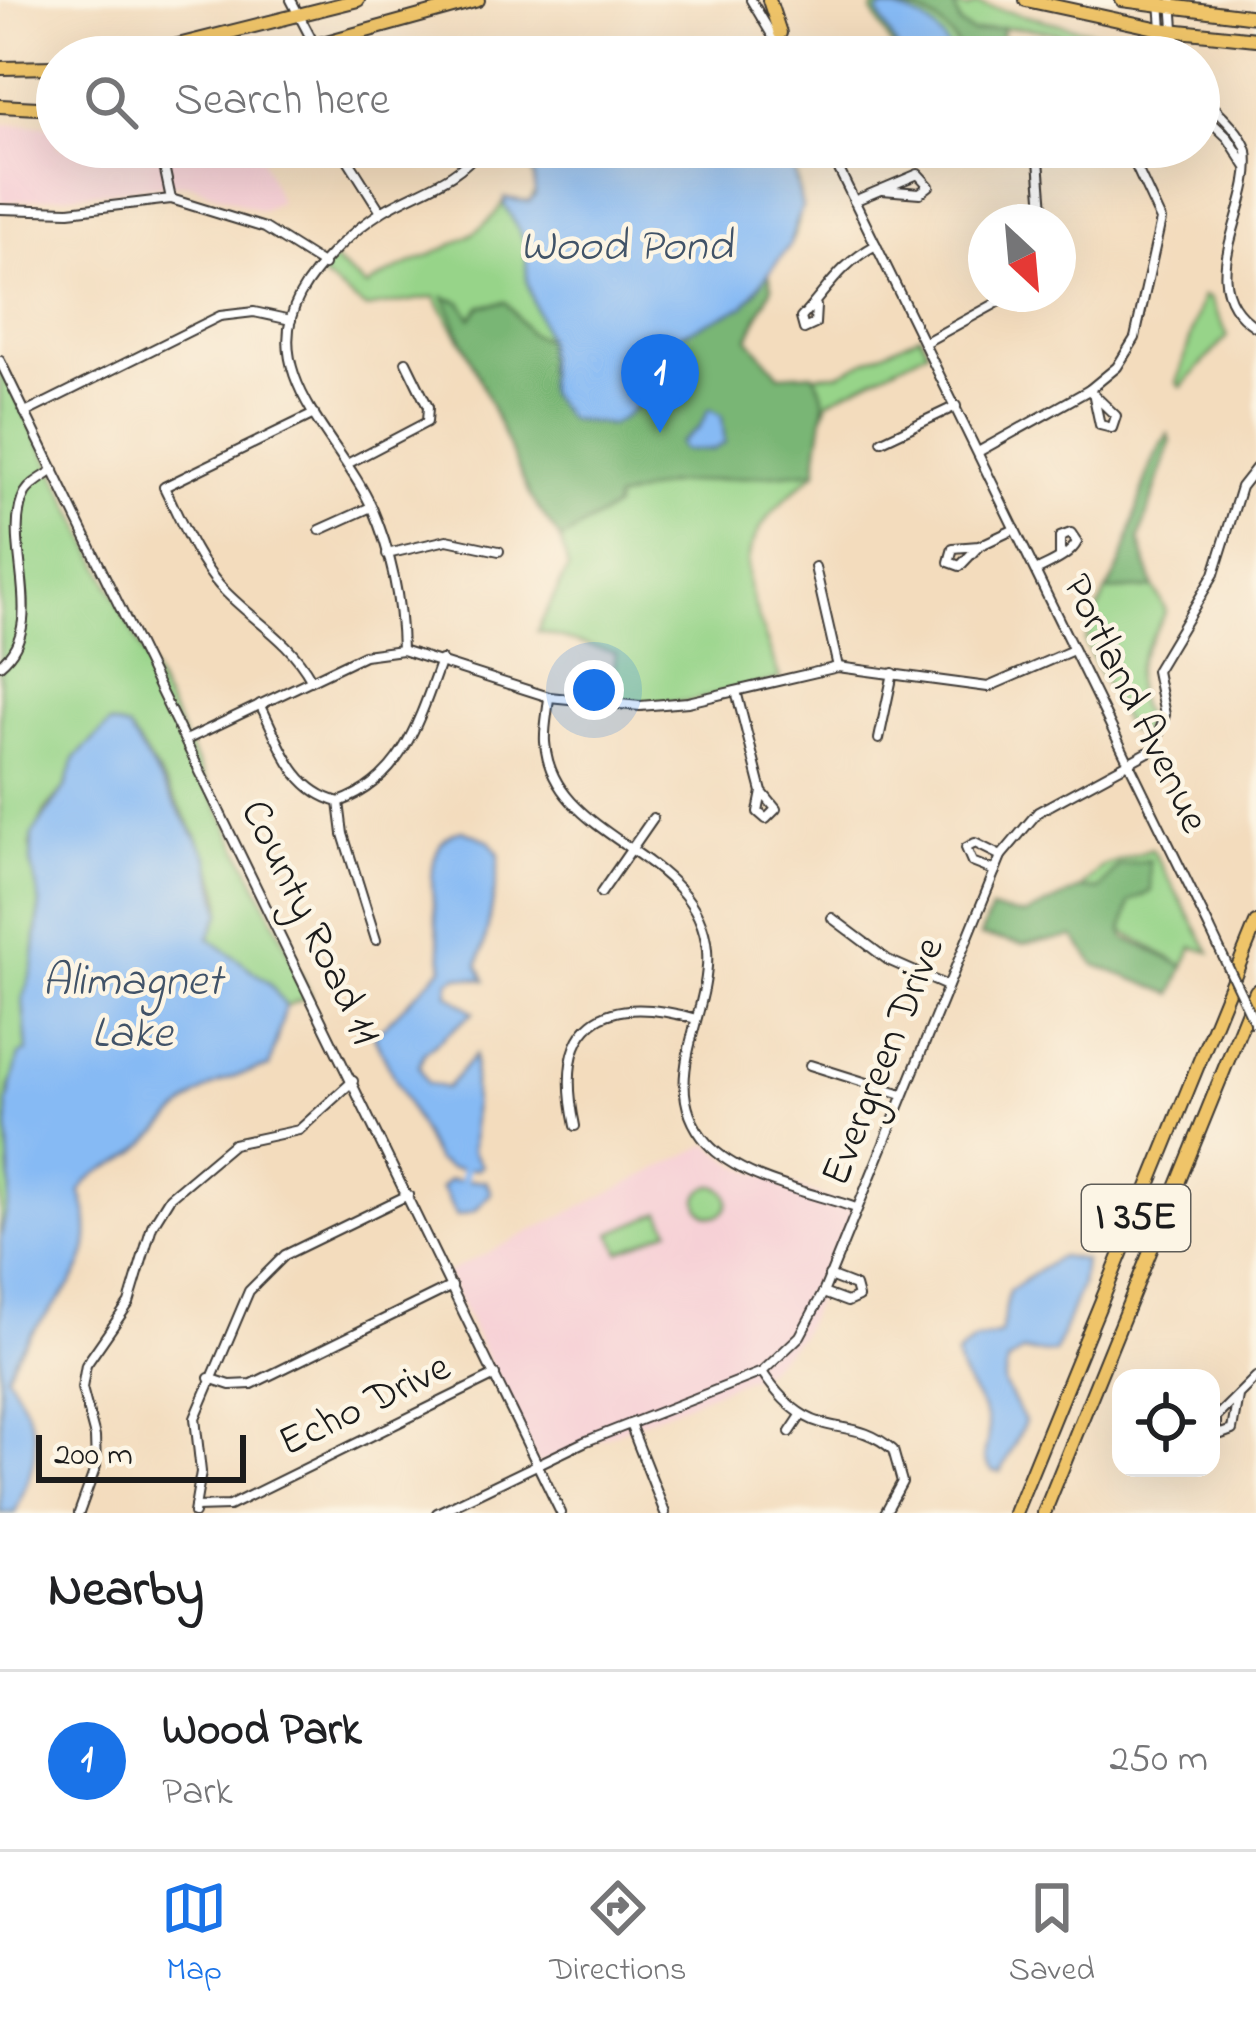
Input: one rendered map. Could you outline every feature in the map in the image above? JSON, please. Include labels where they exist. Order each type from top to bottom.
[{"type":"highway","points":[[215,36],[358,0]]},
{"type":"highway","points":[[344,36],[478,0]]},
{"type":"highway","points":[[767,0],[780,33]]},
{"type":"highway","points":[[1026,0],[1166,30],[1256,39]]},
{"type":"highway","points":[[1122,0],[1256,17]]},
{"type":"highway","points":[[0,68],[36,67]]},
{"type":"highway","points":[[0,106],[36,108]]},
{"type":"highway","name":"I 35E","points":[[1015,1513],[1256,922]]},
{"type":"highway","name":"I 35E","points":[[1044,1513],[1256,991]]},
{"type":"street","points":[[291,0],[310,36]]},
{"type":"street","points":[[751,0],[772,36]]},
{"type":"street","points":[[1166,4],[1166,36]]},
{"type":"street","points":[[1166,30],[1168,36]]},
{"type":"street","points":[[1220,116],[1238,135],[1247,167],[1227,283],[1233,306],[1256,327]]},
{"type":"street","points":[[1220,130],[1247,167]]},
{"type":"street","points":[[164,168],[171,199]]},
{"type":"street","points":[[353,168],[381,212]]},
{"type":"street","points":[[402,650],[401,610],[387,554],[371,508],[290,367],[291,320],[301,294],[324,265],[381,212],[465,168]]},
{"type":"street","name":"Portland Avenue","points":[[838,168],[1256,1026]]},
{"type":"street","points":[[1040,168],[1043,204]]},
{"type":"street","points":[[977,452],[1092,394],[1135,338],[1161,235],[1158,207],[1138,168]]},
{"type":"street","points":[[854,201],[918,174],[929,186],[920,194],[882,190]]},
{"type":"street","points":[[0,209],[69,211],[171,199],[266,228],[324,265]]},
{"type":"street","points":[[816,306],[834,273],[876,245]]},
{"type":"street","points":[[25,412],[220,316],[254,311],[291,320]]},
{"type":"street","points":[[924,344],[981,312]]},
{"type":"street","name":"County Road 11","points":[[0,361],[561,1513]]},
{"type":"street","points":[[346,464],[427,422],[428,407],[406,362]]},
{"type":"street","points":[[882,441],[956,406]]},
{"type":"street","points":[[311,680],[282,636],[223,589],[201,561],[164,488],[314,414]]},
{"type":"street","points":[[1130,763],[1161,739],[1165,715],[1156,671],[1214,574],[1241,487],[1256,467]]},
{"type":"street","points":[[0,665],[11,656],[20,631],[17,511],[30,487],[54,470]]},
{"type":"street","points":[[320,530],[371,508]]},
{"type":"street","points":[[979,546],[1016,529]]},
{"type":"street","points":[[387,554],[447,540],[499,551]]},
{"type":"street","name":"Portland Avenue","points":[[1036,571],[1060,557]]},
{"type":"street","points":[[815,567],[838,667]]},
{"type":"street","points":[[186,740],[364,655],[402,650],[549,697],[640,706],[736,691],[838,667],[988,687],[1072,650]]},
{"type":"street","points":[[260,704],[300,784],[314,796],[339,802],[367,792],[403,754],[441,660]]},
{"type":"street","points":[[879,739],[893,673]]},
{"type":"street","points":[[736,691],[762,792]]},
{"type":"street","points":[[549,697],[544,741],[557,781],[580,810],[675,881],[700,921],[708,966],[683,1087],[690,1115],[705,1141],[739,1166],[856,1208]]},
{"type":"street","name":"Evergreen Drive","points":[[437,1513],[630,1424],[762,1372],[800,1336],[823,1293],[1001,856],[1039,812],[1130,763]]},
{"type":"street","points":[[339,802],[376,940]]},
{"type":"street","points":[[601,892],[652,818]]},
{"type":"street","points":[[995,871],[972,862],[966,848],[975,843],[1001,856]]},
{"type":"street","points":[[832,918],[888,960],[947,986]]},
{"type":"street","points":[[575,1126],[568,1092],[570,1064],[578,1042],[593,1023],[637,1006],[697,1019]]},
{"type":"street","points":[[810,1065],[902,1094]]},
{"type":"street","points":[[79,1513],[96,1466],[95,1437],[82,1388],[86,1365],[129,1303],[161,1211],[232,1144],[299,1130],[353,1081]]},
{"type":"street","points":[[195,1510],[201,1472],[195,1418],[249,1291],[267,1268],[408,1195]]},
{"type":"street","points":[[823,1293],[847,1302],[858,1297],[855,1286],[829,1276]]},
{"type":"street","points":[[209,1378],[252,1384],[452,1286]]},
{"type":"street","points":[[762,1372],[800,1417],[873,1437],[893,1450],[902,1482],[885,1513]]},
{"type":"street","name":"Echo Drive","points":[[195,1510],[229,1506],[495,1376]]},
{"type":"street","points":[[1238,1396],[1232,1430],[1221,1434],[1216,1417],[1256,1377]]},
{"type":"street","points":[[790,1432],[800,1417]]},
{"type":"street","points":[[630,1424],[665,1513]]},
{"type":"shaded area","points":[[0,124],[36,125],[36,168],[266,168],[280,202],[261,211],[186,183],[0,203]]},
{"type":"shaded area","points":[[708,1144],[739,1166],[856,1208],[800,1336],[762,1372],[538,1465],[446,1273]]},
{"type":"green space","points":[[872,0],[954,4],[960,25],[973,33],[1003,27],[1002,36],[950,36],[939,23],[915,10],[874,6]]},
{"type":"green space","points":[[879,4],[906,9],[930,18],[951,36],[886,36],[872,11]]},
{"type":"green space","points":[[954,4],[967,9],[977,4],[1110,36],[1004,28],[973,33],[960,25]]},
{"type":"green space","points":[[530,168],[793,168],[800,197],[798,224],[787,248],[768,270],[772,287],[748,338],[779,375],[789,376],[838,374],[920,335],[928,350],[828,401],[815,441],[817,471],[765,522],[752,544],[750,587],[780,679],[688,702],[610,705],[616,653],[537,631],[568,569],[561,540],[530,496],[470,356],[435,297],[365,308],[318,273],[331,258],[367,287],[462,240],[494,215],[505,198],[530,202],[537,187]]},
{"type":"green space","points":[[768,270],[772,287],[748,338],[779,375],[812,373],[819,384],[824,407],[817,471],[668,484],[615,500],[615,507],[561,540],[530,496],[444,297],[461,302],[471,318],[481,306],[506,302],[529,333],[546,340],[546,373],[653,382],[683,332],[739,307],[759,288]]},
{"type":"green space","points":[[1203,296],[1210,299],[1228,336],[1181,387],[1177,383]]},
{"type":"green space","points":[[0,361],[311,996],[286,1006],[269,983],[208,938],[221,912],[213,871],[170,792],[128,729],[110,724],[75,758],[65,788],[45,811],[30,845],[40,903],[33,967],[23,999],[27,1051],[10,1084],[7,1104],[11,1190],[0,1239]]},
{"type":"green space","points":[[1168,434],[1171,441],[1139,540],[1154,588],[1106,591],[1124,553],[1148,472]]},
{"type":"green space","points":[[1154,588],[1166,611],[1136,676],[1146,720],[1140,735],[1128,730],[1085,642],[1106,591]]},
{"type":"green space","points":[[1152,849],[1210,952],[1193,947],[1184,966],[1122,931],[1130,902],[1145,895],[1149,860],[1117,866],[1100,890],[1080,889],[1103,866]]},
{"type":"green space","points":[[1149,860],[1151,891],[1130,902],[1122,931],[1125,938],[1184,966],[1173,994],[1095,965],[1074,937],[1023,944],[980,936],[991,910],[1025,915],[1080,889],[1099,890],[1118,866]]},
{"type":"green space","points":[[713,1186],[724,1190],[728,1201],[724,1212],[713,1216],[702,1212],[698,1201],[702,1190]]},
{"type":"green space","points":[[661,1212],[670,1229],[620,1252],[611,1233]]},
{"type":"water","points":[[882,8],[904,12],[925,21],[941,36],[891,36],[878,13]]},
{"type":"water","name":"Wood Pond","points":[[533,168],[793,168],[802,207],[789,246],[744,306],[679,335],[644,397],[611,425],[568,419],[548,394],[546,340],[527,282],[526,243],[504,204],[505,198],[529,202],[535,195]]},
{"type":"water","points":[[709,409],[722,416],[725,443],[713,450],[683,450],[679,443],[699,428]]},
{"type":"water","name":"Alimagnet Lake","points":[[110,724],[128,729],[209,858],[221,912],[209,938],[269,983],[286,1006],[269,1067],[209,1088],[139,1150],[100,1171],[80,1191],[88,1221],[87,1247],[79,1270],[19,1351],[7,1375],[28,1413],[35,1443],[30,1474],[15,1513],[0,1513],[0,1239],[11,1190],[7,1104],[19,1055],[27,1051],[23,999],[33,967],[40,903],[31,862],[32,835],[65,788],[75,758]]},
{"type":"water","points":[[462,830],[488,840],[499,854],[478,965],[485,980],[458,976],[449,981],[448,994],[474,1012],[425,1052],[419,1066],[427,1083],[446,1088],[475,1055],[472,1151],[482,1166],[478,1169],[450,1168],[436,1161],[374,1036],[443,967],[433,869],[446,838]]},
{"type":"water","points":[[449,1180],[486,1181],[491,1193],[475,1211],[457,1216],[441,1188]]},
{"type":"water","points":[[1060,1256],[1084,1260],[1081,1285],[1055,1353],[1022,1352],[1007,1362],[1004,1384],[1025,1422],[1001,1472],[993,1471],[985,1455],[986,1417],[957,1355],[973,1341],[1001,1334],[1009,1291]]},
{"type":"waterway","points":[[464,1179],[465,1169]]},
{"type":"place","name":"Wood Park","points":[[660,433]]}]
